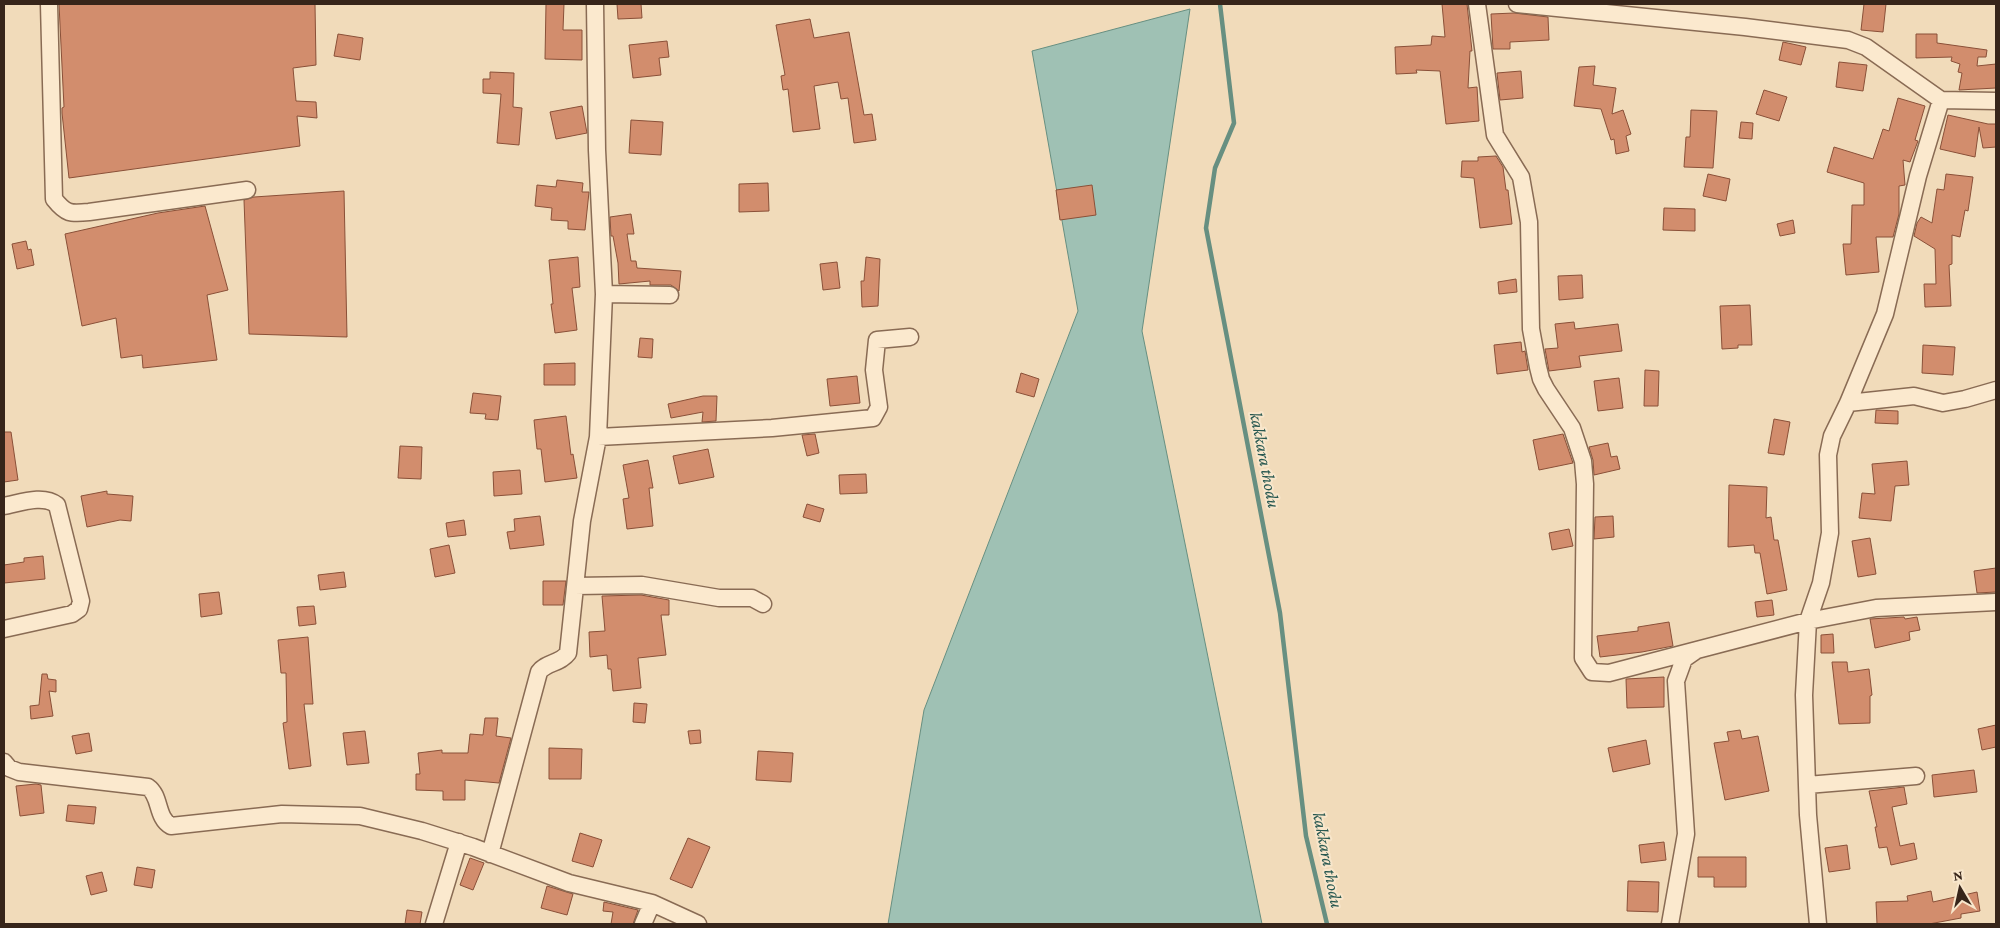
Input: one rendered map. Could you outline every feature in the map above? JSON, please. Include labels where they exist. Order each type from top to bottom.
[{"type":"street","points":[[49,4],[54,199],[62,209],[71,214],[247,190]]},
{"type":"street","points":[[490,854],[539,672],[546,665],[561,660],[568,653],[582,521],[598,437],[604,294],[597,150],[595,4]]},
{"type":"street","points":[[1477,4],[1495,135],[1521,177],[1529,222],[1531,329],[1538,367],[1546,390],[1572,428],[1583,461],[1585,484],[1583,658],[1592,672],[1609,673],[1808,621],[1876,608],[1996,602]]},
{"type":"street","points":[[1517,4],[1745,27],[1848,40],[1866,47],[1941,100],[1996,101]]},
{"type":"street","points":[[1818,924],[1807,785],[1804,695],[1808,621],[1821,583],[1830,533],[1828,455],[1832,436],[1848,403],[1885,314],[1918,176],[1941,100]]},
{"type":"street","points":[[604,294],[670,295]]},
{"type":"street","points":[[598,437],[772,428],[873,418],[879,407],[874,370],[877,340],[910,337]]},
{"type":"street","points":[[1848,403],[1914,396],[1943,403],[1996,390]]},
{"type":"street","points":[[4,506],[42,500],[51,501],[57,505],[81,601],[79,609],[72,614],[4,629]]},
{"type":"street","points":[[575,586],[642,585],[719,598],[752,598],[763,604]]},
{"type":"street","points":[[1670,924],[1686,834],[1676,681],[1684,659],[1697,650]]},
{"type":"street","points":[[4,762],[9,768],[19,772],[148,787],[155,794],[164,820],[170,826],[282,814],[360,816],[459,842],[569,883],[652,903],[698,924]]},
{"type":"street","points":[[1807,785],[1916,776]]},
{"type":"street","points":[[434,924],[459,842]]},
{"type":"street","points":[[643,924],[652,903]]},
{"type":"shaded area","points":[[1190,9],[1142,331],[1262,924],[888,924],[924,710],[1078,311],[1032,51]]},
{"type":"building","points":[[59,4],[315,4],[316,65],[293,68],[296,101],[316,102],[317,118],[297,116],[300,146],[69,178],[62,113],[62,108],[64,107]]},
{"type":"building","points":[[546,4],[564,4],[563,30],[582,30],[582,60],[545,59]]},
{"type":"building","points":[[617,4],[641,4],[642,18],[618,19]]},
{"type":"building","points":[[1442,4],[1467,4],[1472,51],[1470,51],[1468,88],[1477,87],[1479,121],[1446,124],[1440,71],[1416,70],[1417,73],[1396,74],[1395,47],[1431,45],[1432,36],[1445,37]]},
{"type":"building","points":[[1864,4],[1886,4],[1883,32],[1861,30]]},
{"type":"building","points":[[1514,13],[1548,17],[1549,40],[1510,42],[1510,49],[1493,49],[1491,14]]},
{"type":"building","points":[[810,19],[814,38],[849,32],[864,115],[872,114],[876,140],[854,143],[848,98],[841,99],[838,82],[814,86],[820,129],[793,132],[788,89],[783,90],[781,76],[785,75],[776,25]]},
{"type":"building","points":[[338,34],[363,38],[360,60],[334,56]]},
{"type":"building","points":[[1916,34],[1937,34],[1937,43],[1987,50],[1986,57],[1978,57],[1977,66],[1996,64],[1996,88],[1959,90],[1962,73],[1958,72],[1960,64],[1951,61],[1952,57],[1916,58]]},
{"type":"building","points":[[667,41],[669,57],[659,58],[661,75],[633,78],[629,45]]},
{"type":"building","points":[[1783,42],[1806,47],[1801,65],[1779,60]]},
{"type":"building","points":[[1839,62],[1867,65],[1863,91],[1836,87]]},
{"type":"building","points":[[1595,66],[1593,85],[1616,88],[1612,114],[1623,110],[1631,134],[1626,136],[1629,151],[1616,154],[1614,139],[1611,140],[1601,109],[1574,106],[1579,67]]},
{"type":"building","points":[[1521,71],[1523,98],[1500,100],[1497,73]]},
{"type":"building","points":[[490,72],[514,73],[513,107],[522,108],[519,145],[497,143],[501,94],[483,93],[483,79],[490,79]]},
{"type":"building","points":[[1764,90],[1787,97],[1779,121],[1756,114]]},
{"type":"building","points":[[1898,98],[1925,106],[1915,140],[1918,141],[1910,162],[1903,160],[1905,185],[1899,186],[1899,214],[1893,237],[1876,237],[1879,272],[1846,275],[1843,244],[1851,244],[1852,205],[1864,205],[1864,183],[1827,172],[1834,147],[1873,159],[1883,129],[1889,131]]},
{"type":"building","points":[[582,106],[587,133],[556,139],[550,112]]},
{"type":"building","points":[[1691,110],[1717,111],[1713,168],[1684,167],[1686,137],[1690,137]]},
{"type":"building","points":[[1948,115],[1996,124],[1996,147],[1983,148],[1979,127],[1975,157],[1940,149]]},
{"type":"building","points":[[631,120],[663,122],[661,155],[629,153]]},
{"type":"building","points":[[1741,122],[1753,123],[1752,139],[1739,138]]},
{"type":"building","points":[[1496,156],[1503,167],[1512,224],[1480,228],[1474,178],[1461,177],[1462,161],[1478,161],[1478,157]]},
{"type":"building","points":[[1708,174],[1730,179],[1726,201],[1703,196]]},
{"type":"building","points":[[1946,174],[1973,177],[1968,211],[1965,210],[1960,237],[1952,235],[1952,264],[1949,265],[1951,306],[1925,307],[1924,284],[1936,284],[1935,249],[1914,236],[1917,223],[1921,217],[1932,223],[1937,189],[1944,190]]},
{"type":"building","points":[[557,180],[583,183],[582,192],[589,192],[585,230],[568,229],[568,221],[551,220],[552,208],[535,206],[537,185],[556,187]]},
{"type":"building","points":[[768,183],[769,211],[739,212],[739,184]]},
{"type":"building","points":[[1092,185],[1096,215],[1060,220],[1056,190]]},
{"type":"building","points":[[344,191],[347,337],[249,334],[244,200],[254,197]]},
{"type":"building","points":[[205,206],[228,290],[207,295],[217,360],[143,368],[142,355],[121,358],[116,318],[82,326],[65,234],[158,213]]},
{"type":"building","points":[[1664,208],[1695,209],[1695,231],[1663,230]]},
{"type":"building","points":[[631,214],[634,234],[627,234],[631,261],[636,261],[637,268],[681,271],[679,291],[671,285],[650,285],[650,281],[619,284],[618,263],[613,236],[611,236],[610,217]]},
{"type":"building","points":[[1793,220],[1795,233],[1780,236],[1777,224]]},
{"type":"building","points":[[26,241],[28,250],[31,249],[34,265],[17,269],[12,244]]},
{"type":"building","points":[[578,257],[580,287],[572,288],[577,330],[555,333],[551,304],[553,304],[549,260]]},
{"type":"building","points":[[866,257],[880,259],[878,306],[862,307],[861,281],[864,281]]},
{"type":"building","points":[[837,262],[840,288],[823,290],[820,264]]},
{"type":"building","points":[[1582,275],[1583,298],[1559,300],[1558,276]]},
{"type":"building","points":[[1516,279],[1517,292],[1499,294],[1498,282]]},
{"type":"building","points":[[1750,305],[1752,345],[1738,345],[1738,348],[1722,349],[1720,306]]},
{"type":"building","points":[[1574,322],[1575,329],[1618,324],[1622,351],[1579,356],[1581,367],[1549,371],[1545,349],[1558,348],[1555,324]]},
{"type":"building","points":[[640,338],[653,339],[652,358],[638,357]]},
{"type":"building","points":[[1521,342],[1522,352],[1525,351],[1528,370],[1497,374],[1494,345]]},
{"type":"building","points":[[1923,345],[1955,347],[1953,375],[1922,373]]},
{"type":"building","points":[[575,363],[575,385],[544,385],[544,364]]},
{"type":"building","points":[[1645,370],[1659,371],[1658,406],[1644,406]]},
{"type":"building","points":[[1021,373],[1039,379],[1034,397],[1016,392]]},
{"type":"building","points":[[857,376],[860,403],[830,406],[827,379]]},
{"type":"building","points":[[1619,378],[1623,408],[1598,411],[1594,381]]},
{"type":"building","points":[[473,393],[501,396],[498,420],[485,419],[486,414],[470,413]]},
{"type":"building","points":[[703,396],[717,396],[716,421],[702,422],[703,412],[671,418],[668,404]]},
{"type":"building","points":[[1876,410],[1898,411],[1898,424],[1875,423]]},
{"type":"building","points":[[566,416],[571,455],[573,454],[577,478],[545,482],[541,449],[537,449],[534,420]]},
{"type":"building","points":[[1774,419],[1790,422],[1784,455],[1768,453]]},
{"type":"building","points":[[4,432],[11,432],[18,480],[4,482]]},
{"type":"building","points":[[815,434],[819,453],[807,456],[802,435]]},
{"type":"building","points":[[1563,434],[1573,463],[1539,470],[1533,440]]},
{"type":"building","points":[[1608,443],[1611,457],[1617,456],[1620,469],[1594,475],[1593,460],[1589,447]]},
{"type":"building","points":[[400,446],[422,447],[421,479],[398,478]]},
{"type":"building","points":[[708,449],[714,477],[679,484],[673,456]]},
{"type":"building","points":[[648,460],[653,488],[649,488],[653,526],[627,529],[623,499],[629,498],[623,465]]},
{"type":"building","points":[[1907,461],[1909,485],[1895,486],[1891,521],[1859,518],[1862,493],[1875,494],[1872,464]]},
{"type":"building","points":[[520,470],[522,494],[494,496],[493,472]]},
{"type":"building","points":[[866,474],[867,493],[840,494],[839,475]]},
{"type":"building","points":[[1729,485],[1767,487],[1766,518],[1771,517],[1774,540],[1778,540],[1787,590],[1767,594],[1760,553],[1755,553],[1754,545],[1728,547]]},
{"type":"building","points":[[107,491],[107,494],[133,496],[131,521],[120,520],[87,527],[81,496]]},
{"type":"building","points":[[807,504],[824,509],[820,522],[803,517]]},
{"type":"building","points":[[540,516],[544,545],[510,549],[507,532],[515,531],[514,519]]},
{"type":"building","points":[[1613,516],[1614,537],[1594,539],[1595,517]]},
{"type":"building","points":[[464,520],[466,535],[448,537],[446,523]]},
{"type":"building","points":[[1569,529],[1573,546],[1552,550],[1549,533]]},
{"type":"building","points":[[1870,538],[1876,574],[1858,577],[1852,541]]},
{"type":"building","points":[[449,545],[455,573],[435,577],[430,549]]},
{"type":"building","points":[[43,556],[45,579],[4,583],[4,565],[24,562],[24,558]]},
{"type":"building","points":[[1996,568],[1996,592],[1977,593],[1974,571]]},
{"type":"building","points":[[344,572],[346,587],[320,590],[318,575]]},
{"type":"building","points":[[543,581],[566,581],[563,605],[543,605]]},
{"type":"building","points":[[219,592],[222,614],[201,617],[199,594]]},
{"type":"building","points":[[641,595],[669,600],[669,615],[661,615],[666,655],[638,658],[641,688],[613,691],[611,669],[608,669],[607,655],[590,657],[589,632],[605,631],[602,596]]},
{"type":"building","points":[[1772,600],[1774,615],[1757,617],[1755,602]]},
{"type":"building","points":[[314,606],[316,624],[299,626],[297,607]]},
{"type":"building","points":[[1904,617],[1905,619],[1917,617],[1920,630],[1909,632],[1910,640],[1875,648],[1870,619]]},
{"type":"building","points":[[1669,622],[1673,646],[1600,657],[1597,636],[1638,631],[1638,627]]},
{"type":"building","points":[[1833,634],[1834,653],[1821,653],[1821,635]]},
{"type":"building","points":[[308,637],[313,704],[304,704],[311,766],[289,769],[283,723],[287,722],[286,673],[281,673],[278,640]]},
{"type":"building","points":[[1832,662],[1847,662],[1848,672],[1869,669],[1872,695],[1870,696],[1870,723],[1839,724]]},
{"type":"building","points":[[42,674],[47,674],[48,679],[56,680],[56,692],[49,691],[53,716],[31,719],[30,706],[39,705]]},
{"type":"building","points":[[1664,677],[1664,707],[1627,708],[1626,679]]},
{"type":"building","points":[[634,703],[647,704],[645,723],[633,722]]},
{"type":"building","points":[[485,718],[498,718],[496,736],[511,738],[499,783],[465,780],[465,800],[443,800],[443,791],[416,790],[416,774],[420,774],[418,753],[442,750],[442,753],[468,753],[470,734],[483,735]]},
{"type":"building","points":[[1996,725],[1996,747],[1982,750],[1978,729]]},
{"type":"building","points":[[700,730],[701,743],[690,744],[688,731]]},
{"type":"building","points":[[1740,730],[1742,739],[1758,736],[1769,791],[1725,800],[1714,743],[1729,741],[1727,732]]},
{"type":"building","points":[[365,731],[369,763],[347,765],[343,733]]},
{"type":"building","points":[[89,733],[92,751],[76,754],[72,736]]},
{"type":"building","points":[[1646,740],[1650,764],[1613,772],[1608,748]]},
{"type":"building","points":[[549,748],[582,749],[581,779],[549,779]]},
{"type":"building","points":[[758,751],[793,753],[791,782],[756,780]]},
{"type":"building","points":[[1974,770],[1977,792],[1934,797],[1932,775]]},
{"type":"building","points":[[41,785],[44,813],[20,816],[16,786]]},
{"type":"building","points":[[1904,787],[1907,804],[1892,807],[1900,846],[1914,843],[1917,859],[1891,865],[1887,847],[1879,848],[1875,827],[1877,827],[1869,791]]},
{"type":"building","points":[[68,805],[96,807],[94,824],[66,821]]},
{"type":"building","points":[[580,833],[602,840],[593,867],[572,861]]},
{"type":"building","points":[[688,838],[710,847],[692,888],[670,879]]},
{"type":"building","points":[[1664,842],[1666,860],[1641,863],[1639,845]]},
{"type":"building","points":[[1847,845],[1850,869],[1829,872],[1825,848]]},
{"type":"building","points":[[1698,857],[1746,857],[1746,887],[1714,887],[1714,877],[1698,877]]},
{"type":"building","points":[[470,858],[484,863],[473,890],[460,885]]},
{"type":"building","points":[[137,867],[155,870],[152,888],[134,885]]},
{"type":"building","points":[[102,872],[107,891],[91,895],[86,876]]},
{"type":"building","points":[[1628,881],[1659,882],[1658,912],[1627,911]]},
{"type":"building","points":[[547,886],[573,894],[567,915],[541,908]]},
{"type":"building","points":[[1931,891],[1933,902],[1977,892],[1980,911],[1961,914],[1961,918],[1929,924],[1877,924],[1876,902],[1908,901],[1907,896]]},
{"type":"building","points":[[604,902],[638,910],[633,924],[611,924],[613,912],[603,911]]},
{"type":"building","points":[[407,910],[422,912],[420,924],[405,924]]},
{"type":"waterway","name":"kakkara thodu","points":[[1220,4],[1234,123],[1215,168],[1206,228],[1280,613],[1306,836],[1327,924]]}]
